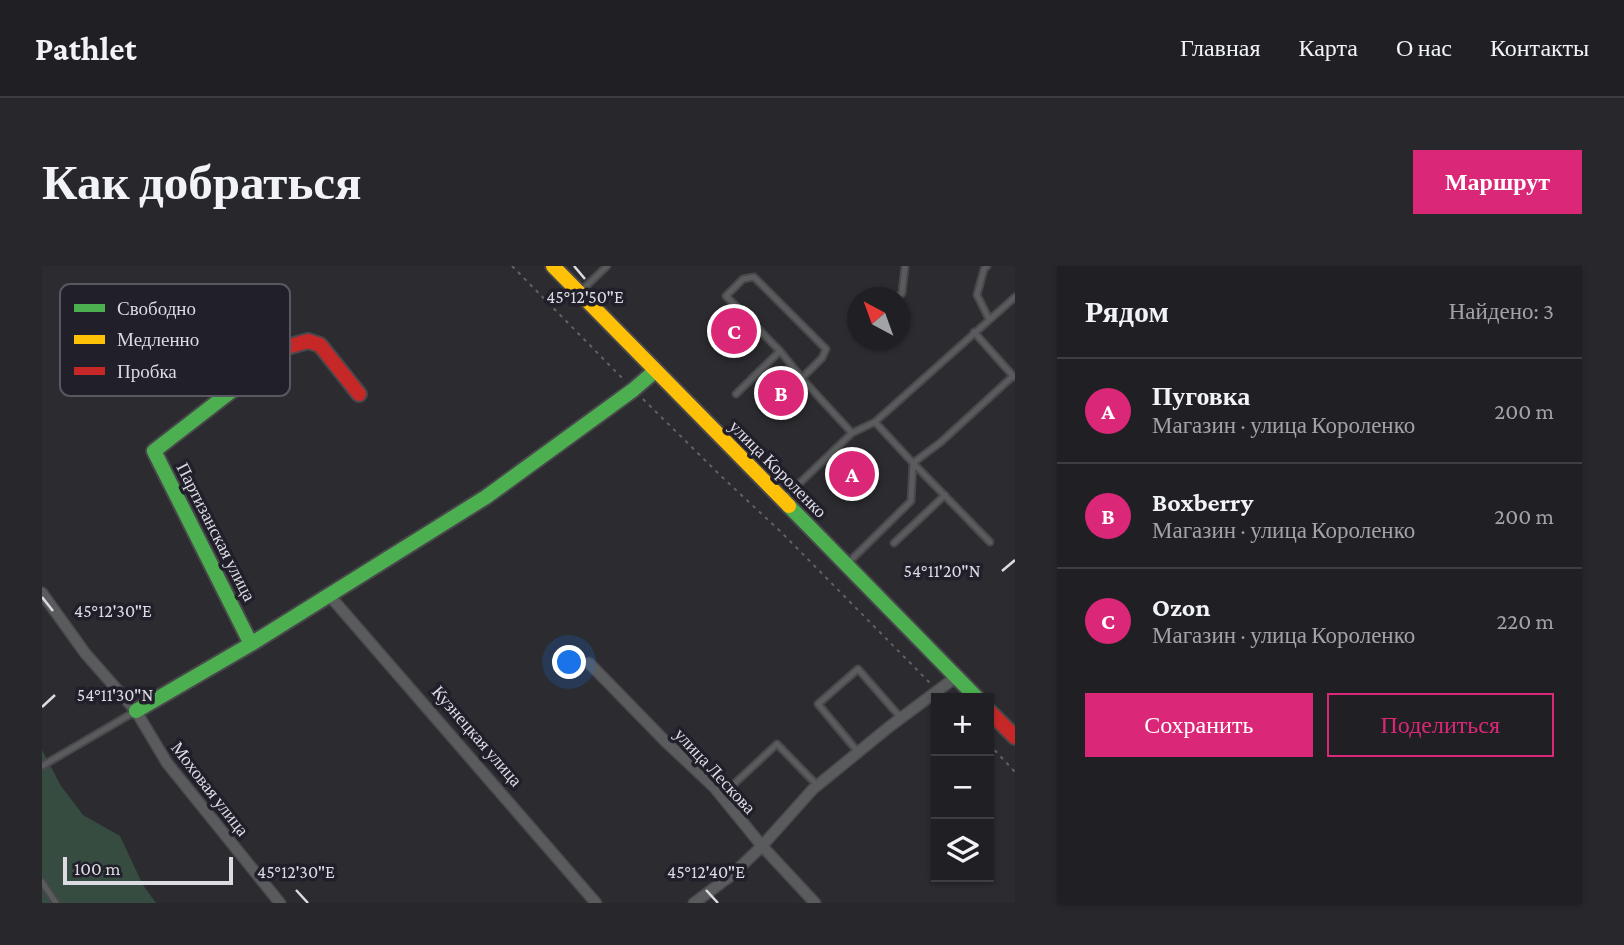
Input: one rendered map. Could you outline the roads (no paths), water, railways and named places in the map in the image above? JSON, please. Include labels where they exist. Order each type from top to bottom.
[{"type":"street","name":"улица Короленко","points":[[553,266],[971,693]]},
{"type":"street","name":"Партизанская улица","points":[[290,346],[308,341],[320,345],[359,394]]},
{"type":"street","points":[[136,711],[251,644],[486,496],[633,390],[655,371]]},
{"type":"street","name":"Партизанская улица","points":[[224,396],[154,451],[251,644]]},
{"type":"street","name":"Моховая улица","points":[[42,593],[85,653],[136,711],[167,763],[280,903]]},
{"type":"street","name":"Кузнецкая улица","points":[[329,595],[596,903]]},
{"type":"street","name":"улица Лескова","points":[[589,663],[714,787],[762,846],[815,903]]},
{"type":"street","points":[[694,903],[733,874],[817,785],[956,677]]},
{"type":"street","points":[[994,715],[1015,737]]},
{"type":"lane","points":[[579,293],[607,266]]},
{"type":"lane","points":[[903,287],[905,266]]},
{"type":"lane","points":[[987,266],[977,295],[989,319]]},
{"type":"lane","points":[[802,378],[822,358],[826,349],[754,277],[743,279],[726,296],[780,351],[802,378],[852,433]]},
{"type":"lane","points":[[782,501],[852,433],[875,422],[1015,297]]},
{"type":"lane","points":[[913,463],[941,442],[1014,377],[974,332]]},
{"type":"lane","points":[[736,394],[780,351]]},
{"type":"lane","points":[[875,422],[990,542]]},
{"type":"lane","points":[[846,566],[911,501],[913,463]]},
{"type":"lane","points":[[894,543],[946,495]]},
{"type":"lane","points":[[858,752],[818,704],[858,669],[901,718]]},
{"type":"lane","points":[[42,766],[136,711]]},
{"type":"lane","points":[[734,784],[777,744],[817,785]]},
{"type":"lane","points":[[42,882],[56,903]]},
{"type":"place","name":"Ozon","points":[[734,331]]},
{"type":"place","name":"Boxberry","points":[[781,393]]},
{"type":"place","name":"Пуговка","points":[[852,474]]}]
